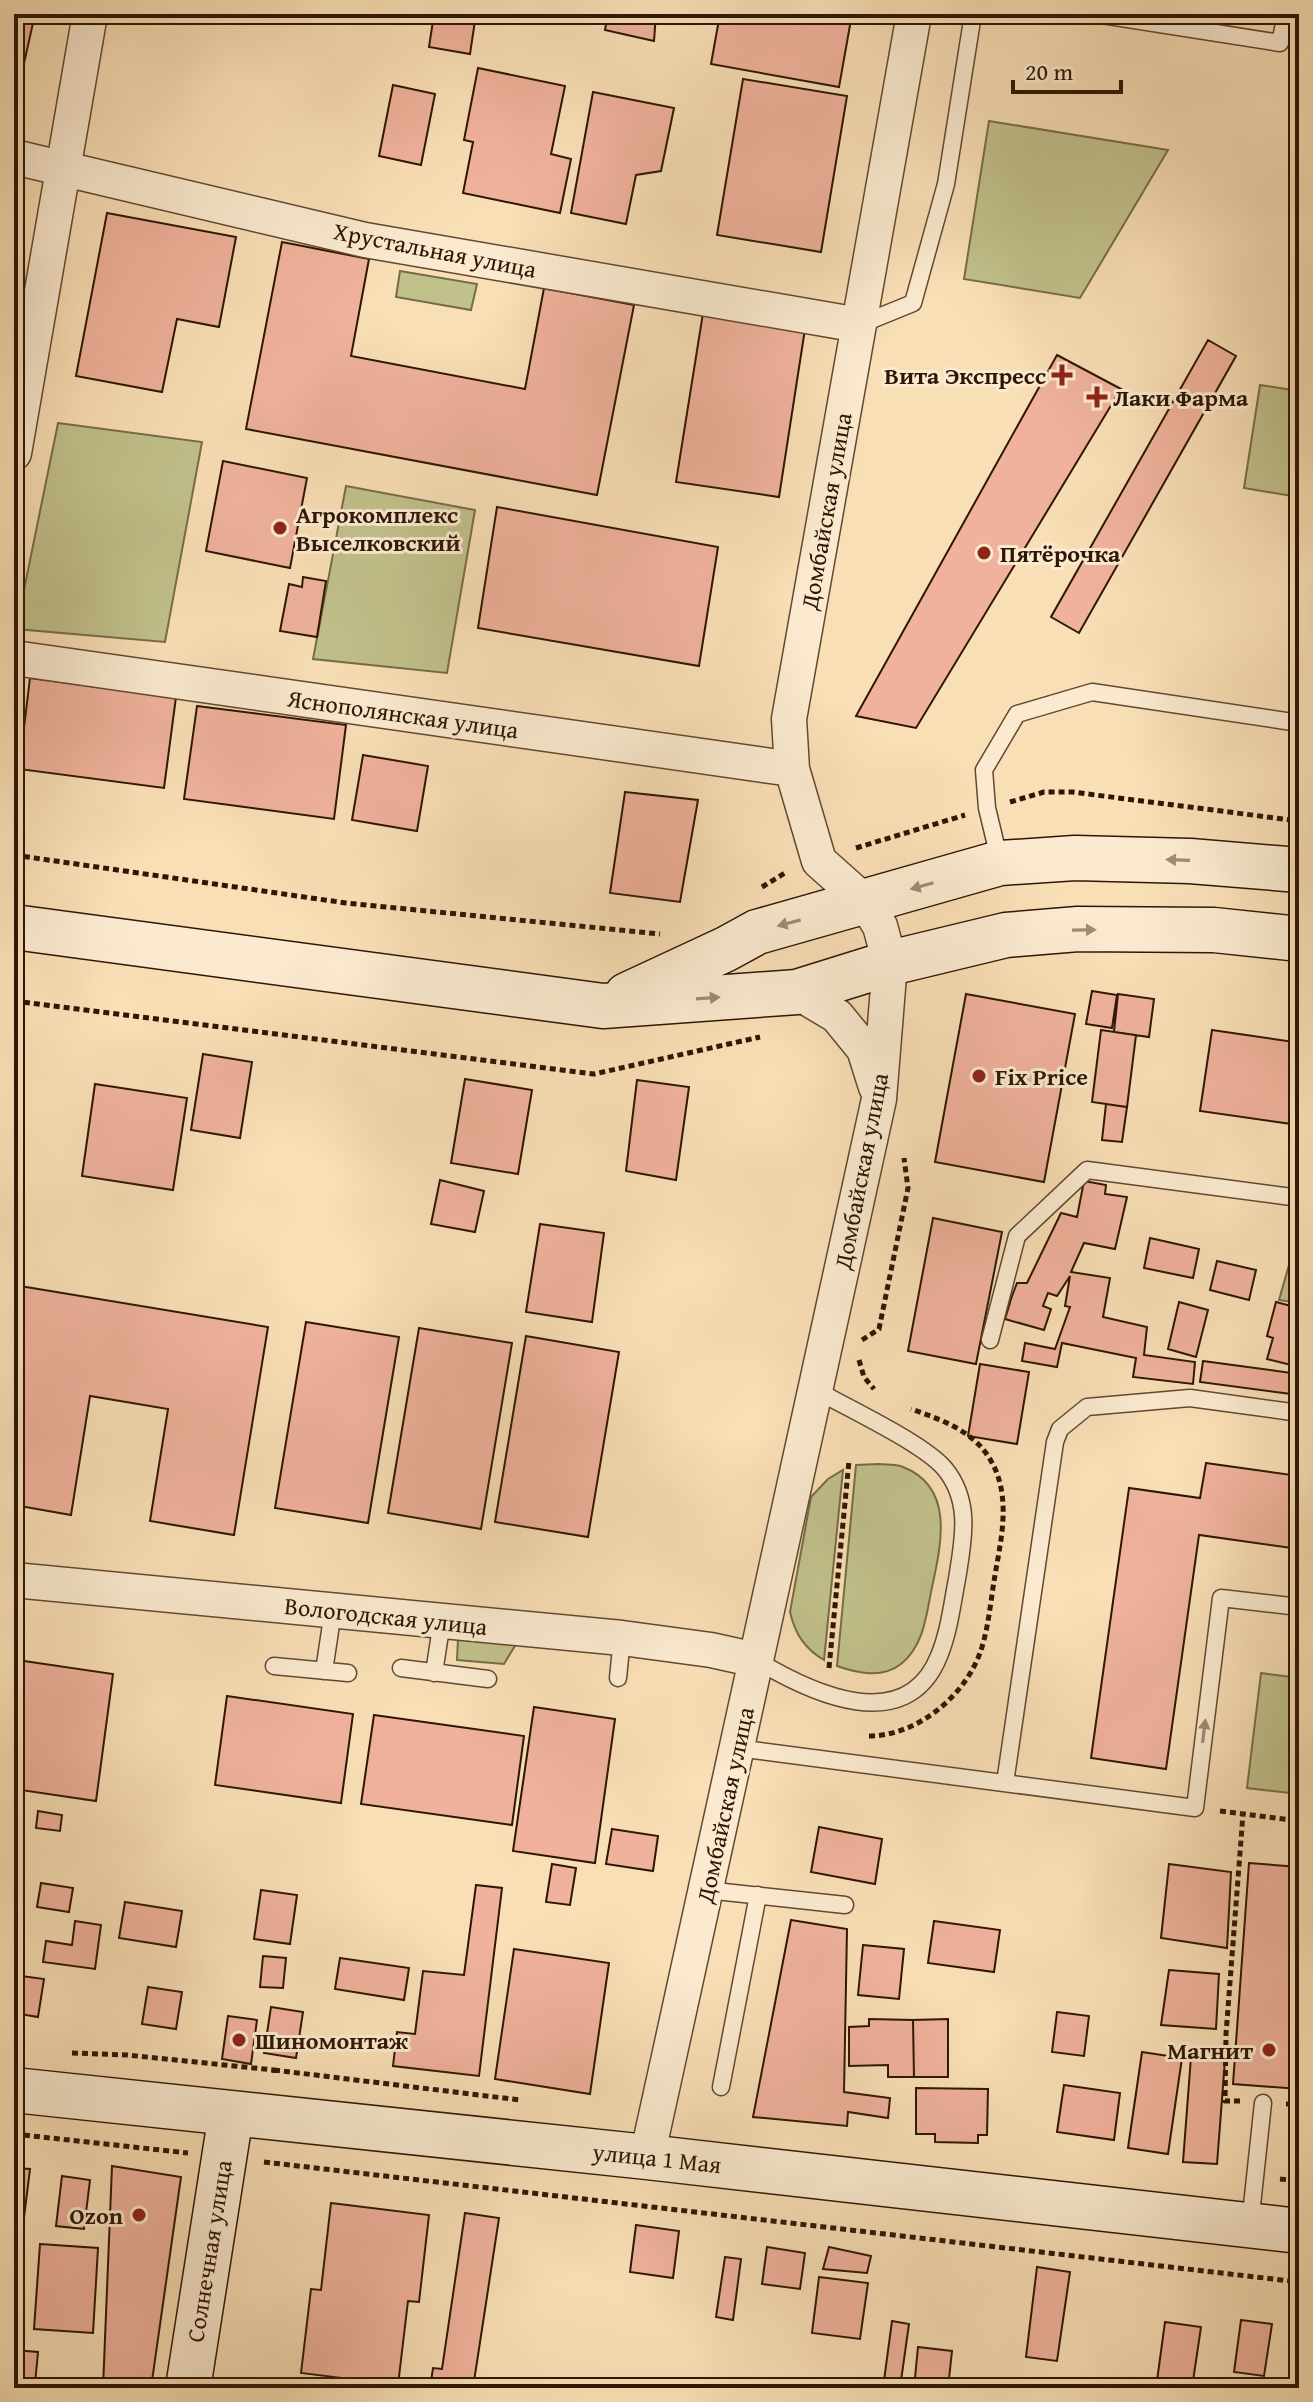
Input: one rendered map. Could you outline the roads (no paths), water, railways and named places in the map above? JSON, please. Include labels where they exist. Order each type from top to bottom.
[{"type":"street","points":[[14,453],[90,14]]},
{"type":"street","name":"Домбайская улица","points":[[647,2157],[879,1099],[890,963],[880,926],[865,902],[819,861],[792,769],[789,719],[914,14]]},
{"type":"street","name":"Хрустальная улица","points":[[14,157],[365,240],[859,325]]},
{"type":"street","name":"Яснополянская улица","points":[[14,658],[792,769]]},
{"type":"street","points":[[603,1006],[757,932],[1000,863],[1090,858],[1190,861],[1299,870]]},
{"type":"street","points":[[1249,933],[1256,867]]},
{"type":"street","points":[[14,927],[603,1006],[797,992],[890,963],[1006,935],[1078,929],[1249,933],[1299,939]]},
{"type":"street","points":[[797,992],[837,1016],[864,1049],[879,1099]]},
{"type":"street","name":"Вологодская улица","points":[[14,1580],[622,1638],[711,1650],[756,1660]]},
{"type":"street","name":"улица 1 Мая","points":[[14,2090],[647,2157],[1299,2231]]},
{"type":"street","name":"Солнечная улица","points":[[188,2388],[231,2114]]},
{"type":"lane","points":[[859,325],[913,303],[946,184],[973,14]]},
{"type":"lane","points":[[1096,14],[1280,43],[1286,14]]},
{"type":"lane","points":[[1000,863],[987,808],[984,770],[1017,714],[1092,692],[1299,723]]},
{"type":"lane","points":[[990,1340],[1017,1236],[1087,1170],[1299,1198]]},
{"type":"lane","points":[[756,1660],[793,1682],[836,1699],[868,1703],[897,1699],[923,1682],[938,1659],[948,1629],[964,1537],[963,1508],[956,1486],[944,1468],[924,1451],[816,1390]]},
{"type":"lane","points":[[1005,1783],[1055,1442],[1060,1429],[1087,1407],[1190,1398],[1299,1413]]},
{"type":"lane","points":[[737,1748],[1195,1808],[1221,1598],[1299,1607]]},
{"type":"lane","points":[[324,1671],[333,1611]]},
{"type":"lane","points":[[434,1673],[442,1621]]},
{"type":"lane","points":[[618,1678],[622,1638]]},
{"type":"lane","points":[[274,1666],[348,1673]]},
{"type":"lane","points":[[401,1668],[488,1679]]},
{"type":"lane","points":[[706,1890],[845,1905]]},
{"type":"lane","points":[[721,2087],[758,1895]]},
{"type":"lane","points":[[1250,2225],[1263,2103]]},
{"type":"place","name":"Вита Экспресс","points":[[1062,375]]},
{"type":"place","name":"Лаки Фарма","points":[[1097,397]]},
{"type":"place","name":"Агрокомплекс Выселковский","points":[[280,528]]},
{"type":"place","name":"Пятёрочка","points":[[984,553]]},
{"type":"place","name":"Fix Price","points":[[979,1076]]},
{"type":"place","name":"Шиномонтаж","points":[[239,2040]]},
{"type":"place","name":"Магнит","points":[[1269,2050]]},
{"type":"place","name":"Ozon","points":[[139,2215]]}]
